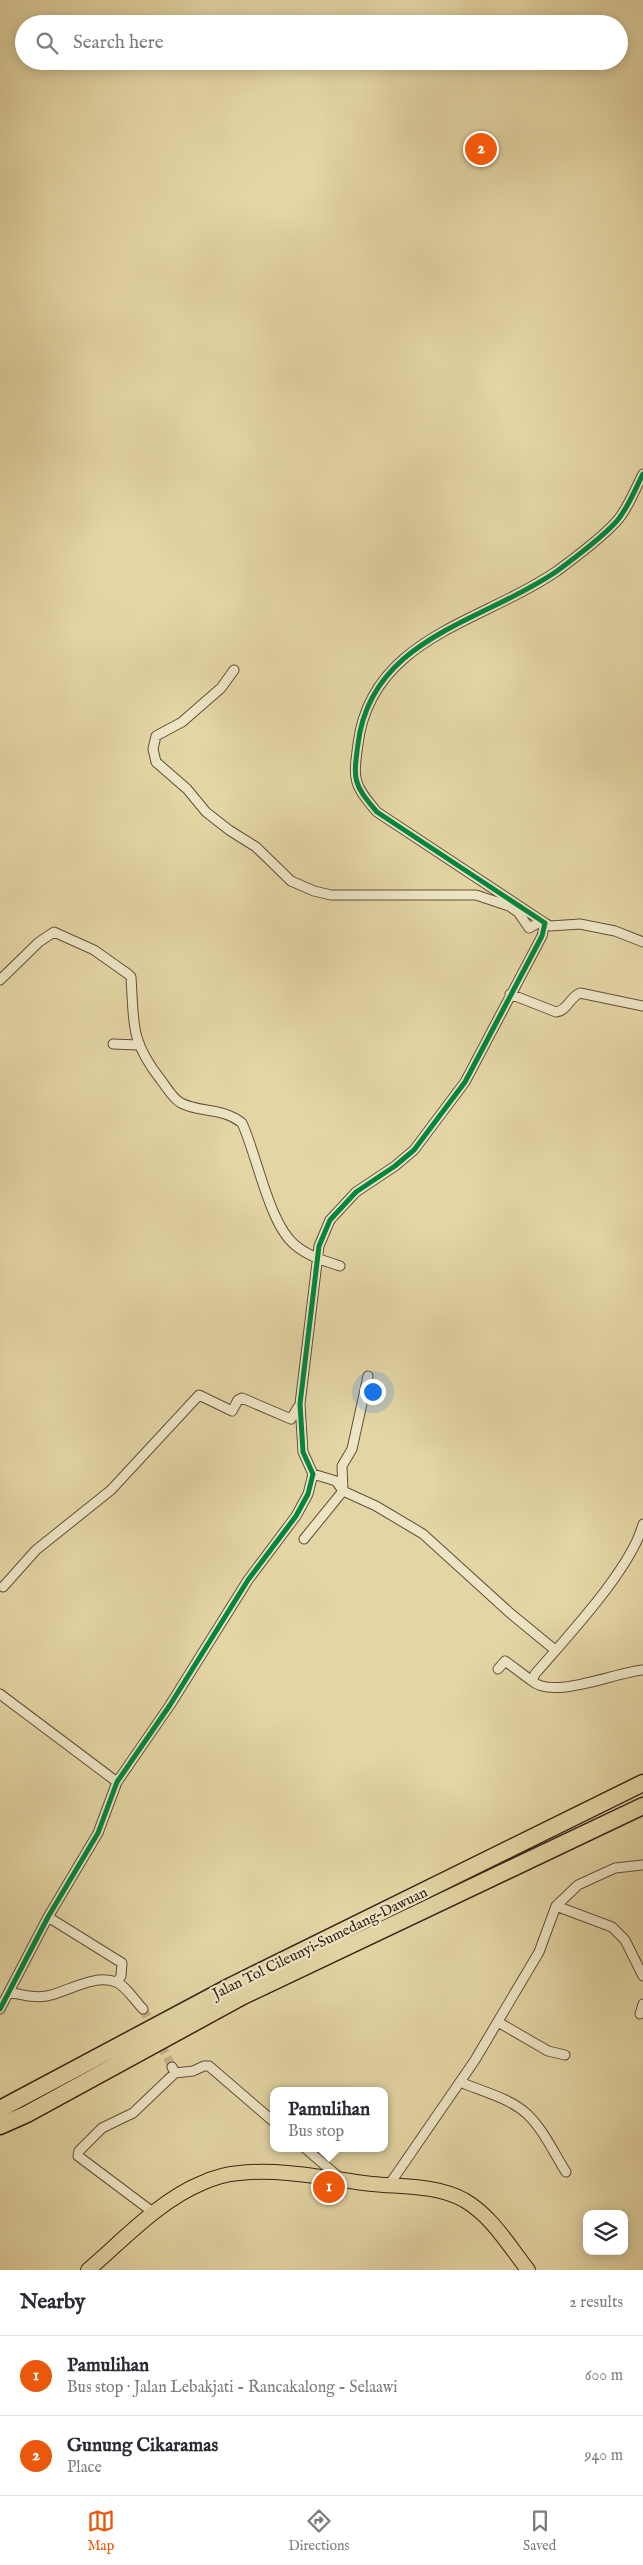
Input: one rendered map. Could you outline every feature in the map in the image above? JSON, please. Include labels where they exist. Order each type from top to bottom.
[{"type":"highway","name":"Jalan Tol Cileunyi–Sumedang–Dawuan","points":[[0,2109],[231,1986],[643,1783]]},
{"type":"highway","name":"Jalan Tol Cileunyi–Sumedang–Dawuan","points":[[0,2126],[243,1996],[643,1806]]},
{"type":"main road","points":[[88,2270],[170,2200],[194,2186],[239,2173],[291,2174],[440,2190],[470,2204],[489,2220],[528,2270]]},
{"type":"street","points":[[643,474],[616,522],[556,571],[506,600],[447,628],[400,661],[369,701],[361,720],[354,778],[362,794],[377,812],[550,926],[580,924],[615,932],[643,942]]},
{"type":"street","points":[[234,670],[214,694],[182,722],[156,736],[154,741],[156,762],[187,789],[206,812],[218,822],[256,847],[291,881],[314,891],[331,895],[476,895],[509,906],[523,918],[529,928],[545,923]]},
{"type":"street","points":[[0,2009],[48,1917],[98,1833],[117,1782],[170,1706],[248,1580],[296,1516],[308,1494],[313,1474],[303,1452],[300,1404],[319,1246],[330,1220],[356,1192],[395,1166],[414,1150],[465,1082],[542,936],[545,923]]},
{"type":"street","points":[[0,980],[6,971],[50,934],[57,933],[87,946],[131,977],[131,1007],[138,1045],[149,1065],[182,1104],[224,1113],[242,1123],[280,1228],[294,1245],[317,1259],[340,1266]]},
{"type":"street","points":[[510,994],[556,1012],[562,1011],[574,995],[580,993],[643,1006]]},
{"type":"street","points":[[113,1044],[138,1045]]},
{"type":"street","points":[[304,1539],[344,1491],[342,1466],[352,1449],[368,1376]]},
{"type":"street","points":[[2,1589],[36,1550],[111,1490],[199,1395],[232,1412],[238,1400],[242,1398],[291,1418],[300,1404]]},
{"type":"street","points":[[313,1474],[336,1481],[344,1491],[376,1506],[423,1534],[510,1613],[556,1650]]},
{"type":"street","points":[[532,1681],[535,1674],[587,1612],[630,1554],[643,1524]]},
{"type":"street","points":[[0,1576],[2,1589]]},
{"type":"street","points":[[498,1669],[505,1661],[539,1685],[562,1687],[643,1670]]},
{"type":"street","points":[[0,1694],[117,1782]]},
{"type":"street","points":[[389,2185],[460,2082],[498,2022],[539,1952],[556,1906],[578,1885],[615,1868],[643,1864]]},
{"type":"street","points":[[556,1906],[612,1927],[625,1940],[643,1976]]},
{"type":"street","points":[[48,1917],[122,1963],[121,1976],[117,1982]]},
{"type":"street","points":[[9,1992],[24,1995],[50,1995],[86,1984],[110,1980],[117,1982],[143,2010]]},
{"type":"street","points":[[640,2014],[643,2004]]},
{"type":"street","points":[[498,2022],[548,2051],[565,2055]]},
{"type":"street","points":[[154,2213],[78,2156],[79,2151],[102,2128],[133,2113],[174,2070],[193,2071],[204,2066],[209,2066],[270,2119]]},
{"type":"street","points":[[460,2082],[510,2102],[526,2113],[538,2128],[566,2172]]},
{"type":"street","points":[[310,2152],[343,2180]]},
{"type":"tunnel","points":[[143,2009],[172,2067]]},
{"type":"cycle path","points":[[0,2009],[48,1917],[98,1833],[117,1782],[170,1705],[248,1580],[296,1516],[308,1494],[313,1474],[303,1452],[300,1404],[319,1246],[330,1220],[356,1192],[395,1166],[414,1150],[465,1082],[542,936],[545,923],[377,812],[369,803],[359,788],[355,774],[358,744],[367,708],[384,679],[407,656],[435,636],[528,589],[557,571],[595,542],[619,518],[643,474]]},
{"type":"place","name":"Gunung Cikaramas","points":[[481,149]]},
{"type":"place","name":"Pamulihan","points":[[329,2187]]}]
